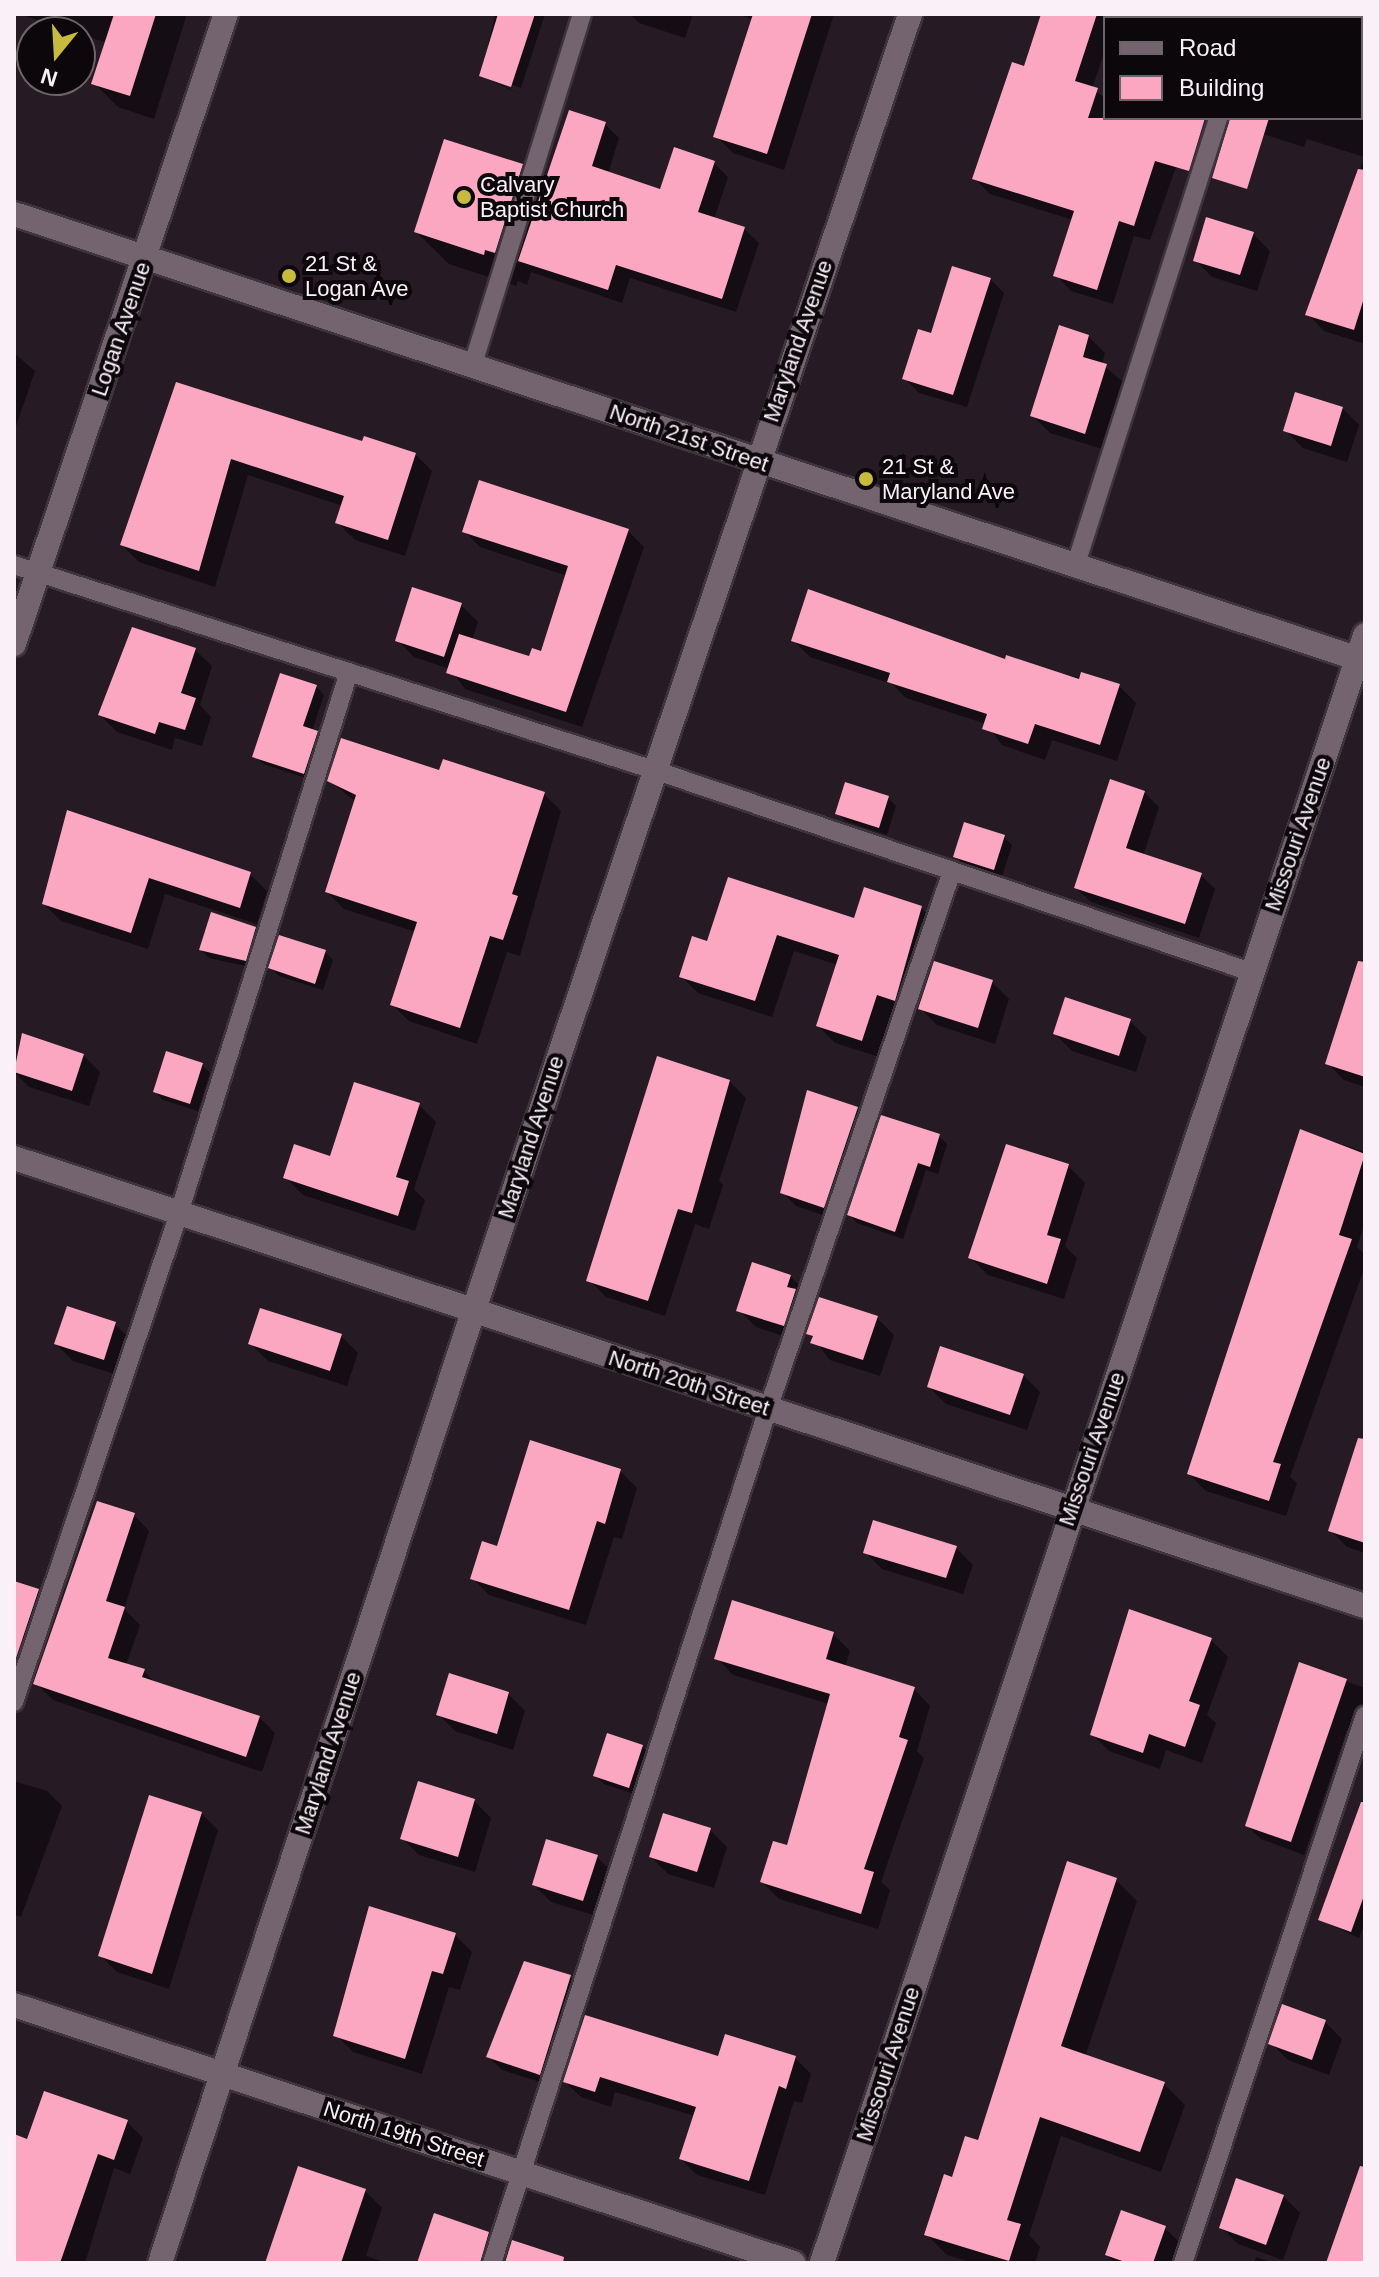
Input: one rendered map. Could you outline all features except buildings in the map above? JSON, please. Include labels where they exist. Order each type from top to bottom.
[{"type":"street","name":"Logan Avenue","points":[[14,644],[226,14]]},
{"type":"street","name":"Maryland Avenue","points":[[160,2263],[473,1312],[910,14]]},
{"type":"street","name":"North 21st Street","points":[[14,214],[1361,660]]},
{"type":"street","name":"Missouri Avenue","points":[[822,2263],[1251,972],[1361,660],[1365,635]]},
{"type":"street","name":"North 20th Street","points":[[14,1158],[1365,1606]]},
{"type":"street","name":"North 19th Street","points":[[14,2005],[793,2263]]},
{"type":"lane","points":[[473,364],[582,14]]},
{"type":"lane","points":[[1075,567],[1217,120]]},
{"type":"lane","points":[[14,565],[654,770],[951,874],[1251,972]]},
{"type":"lane","points":[[14,1702],[179,1213],[349,672]]},
{"type":"lane","points":[[492,2263],[768,1409],[951,874]]},
{"type":"lane","points":[[1183,2263],[1365,1715]]},
{"type":"place","name":"Calvary Baptist Church","points":[[464,197]]},
{"type":"place","name":"21 St & Logan Ave","points":[[289,276]]},
{"type":"place","name":"21 St & Maryland Ave","points":[[866,479]]}]
